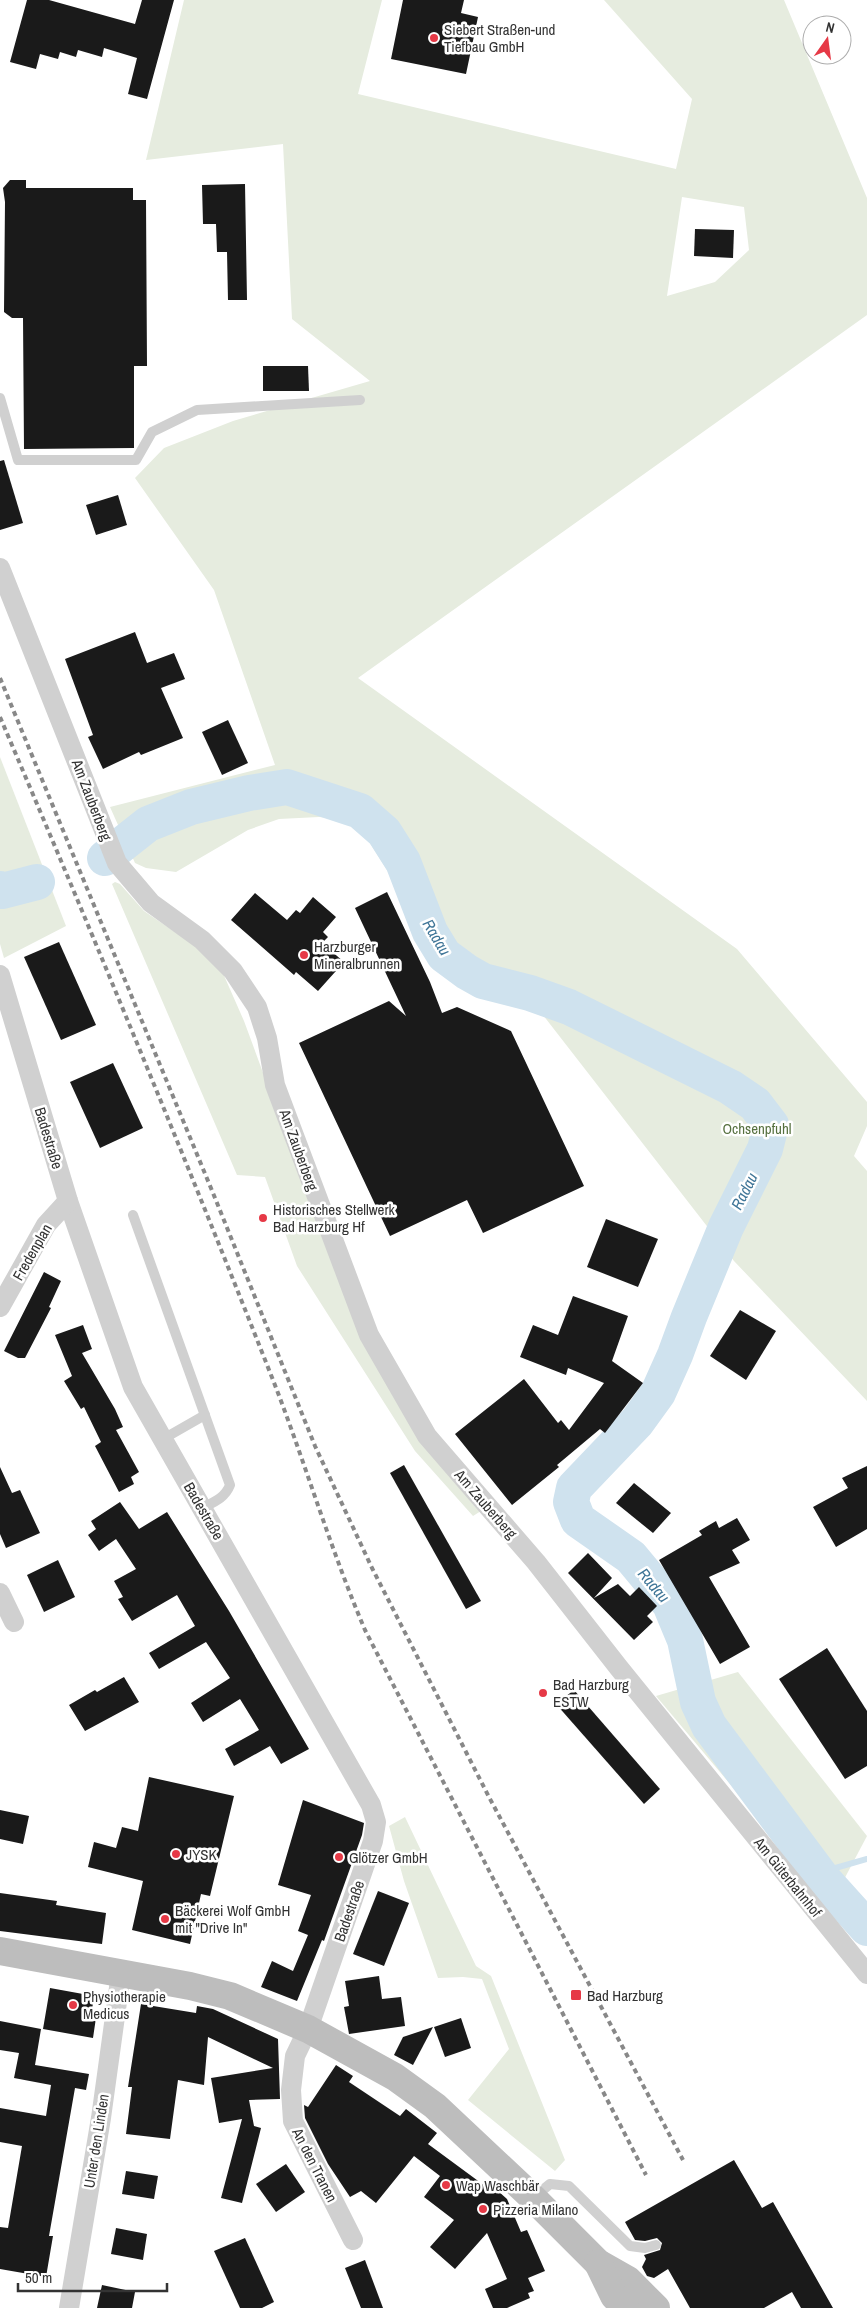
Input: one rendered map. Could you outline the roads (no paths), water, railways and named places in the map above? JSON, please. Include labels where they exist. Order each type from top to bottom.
[{"type":"main road","points":[[0,1951],[190,1986],[230,1996],[308,2029],[395,2077],[435,2106],[598,2262],[614,2296],[643,2305]]},
{"type":"street","name":"Am Zauberberg","points":[[0,568],[117,863],[151,903],[202,940],[233,971],[258,1007],[267,1038],[275,1085],[369,1335],[428,1436],[536,1562],[710,1780]]},
{"type":"street","name":"Badestraße","points":[[0,976],[68,1201],[133,1386],[371,1805],[376,1822],[373,1841],[308,2029]]},
{"type":"street","name":"Fredenplan","points":[[0,1307],[46,1225],[68,1201]]},
{"type":"street","points":[[0,1593],[14,1622]]},
{"type":"street","name":"Am Güterbahnhof","points":[[710,1780],[867,1974]]},
{"type":"street","name":"Unter den Linden","points":[[69,2308],[101,2118],[121,1973]]},
{"type":"street","name":"An den Tranen","points":[[308,2029],[295,2056],[291,2090],[293,2121],[354,2240]]},
{"type":"lane","points":[[0,398],[18,460],[136,460],[152,432],[198,410],[360,400]]},
{"type":"lane","points":[[133,1215],[230,1485],[227,1493],[221,1498],[202,1508]]},
{"type":"lane","points":[[163,1440],[205,1416]]},
{"type":"lane","points":[[533,2198],[550,2184],[569,2186],[630,2246],[645,2248],[656,2245]]},
{"type":"waterway","name":"Radau","points":[[105,858],[148,824],[191,807],[249,793],[287,787],[360,811],[384,832],[403,862],[430,932],[444,955],[483,981],[530,993],[569,1007],[730,1087],[755,1104],[771,1125],[765,1149],[726,1227],[658,1393],[637,1422],[574,1488],[571,1502],[578,1520],[631,1557],[670,1604],[685,1640],[698,1702],[709,1726],[823,1879],[867,1928]]},
{"type":"waterway","name":"Radau","points":[[0,889],[2,891],[37,882]]},
{"type":"waterway","points":[[818,1873],[867,1859]]},
{"type":"railway","points":[[0,678],[213,1193],[315,1446],[372,1568],[489,1797],[683,2160]]},
{"type":"railway","points":[[0,717],[139,1047],[240,1297],[285,1411],[340,1568],[365,1630],[646,2175]]},
{"type":"place","name":"Siebert Straßen-und Tiefbau GmbH","points":[[434,38]]},
{"type":"place","name":"Harzburger Mineralbrunnen","points":[[304,955]]},
{"type":"place","name":"Historisches Stellwerk Bad Harzburg Hf","points":[[263,1218]]},
{"type":"place","name":"Bad Harzburg ESTW","points":[[543,1693]]},
{"type":"place","name":"JYSK","points":[[176,1854]]},
{"type":"place","name":"Glötzer GmbH","points":[[339,1857]]},
{"type":"place","name":"Bäckerei Wolf GmbH mit \"Drive In\"","points":[[165,1919]]},
{"type":"place","name":"Bad Harzburg","points":[[576,1995]]},
{"type":"place","name":"Physiotherapie Medicus","points":[[73,2005]]},
{"type":"place","name":"Wap Waschbär","points":[[446,2185]]},
{"type":"place","name":"Pizzeria Milano","points":[[483,2209]]},
{"type":"park label","name":"Ochsenpfuhl","points":[[757,1128]]}]
